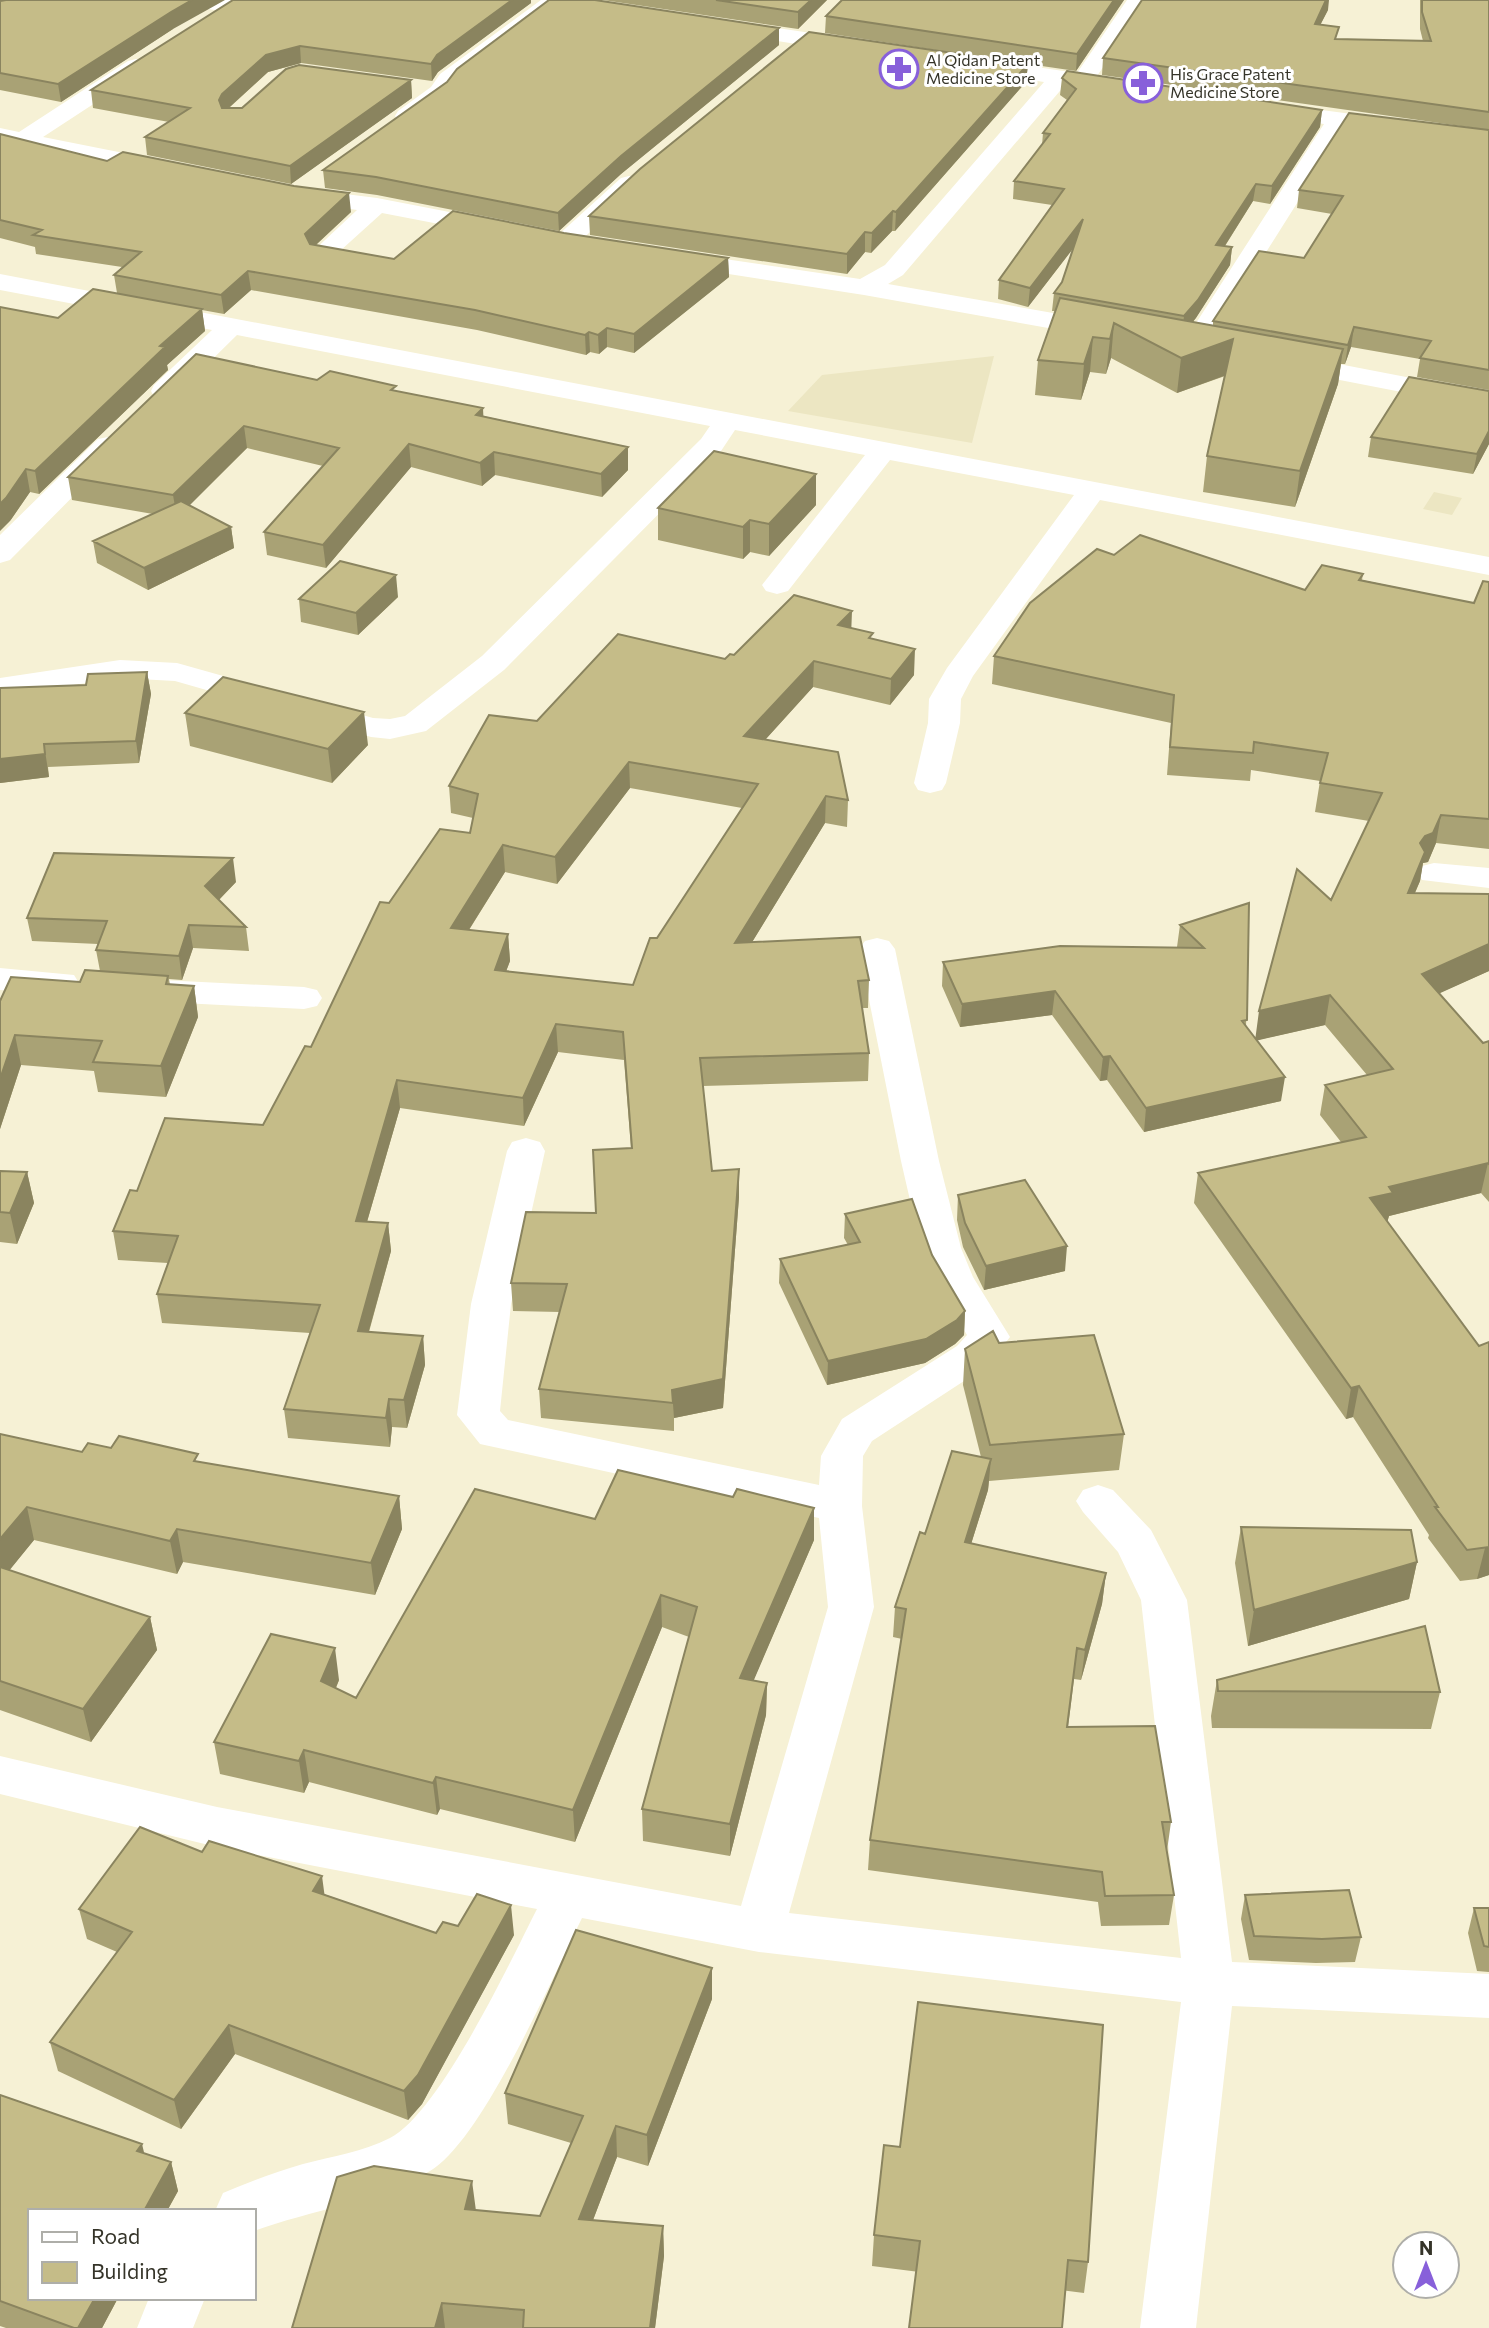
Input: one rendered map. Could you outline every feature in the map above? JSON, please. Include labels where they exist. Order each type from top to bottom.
[{"type":"street","points":[[194,0],[242,2]]},
{"type":"street","points":[[1083,81],[1138,0]]},
{"type":"street","points":[[384,132],[439,92],[448,79],[550,1],[580,6]]},
{"type":"street","points":[[205,23],[242,2]]},
{"type":"street","points":[[785,55],[824,21]]},
{"type":"street","points":[[713,25],[872,48]]},
{"type":"street","points":[[0,155],[150,57]]},
{"type":"street","points":[[952,61],[1137,89]]},
{"type":"street","points":[[864,287],[894,270],[1059,78]]},
{"type":"street","points":[[411,88],[439,92]]},
{"type":"street","points":[[1244,106],[1489,139]]},
{"type":"street","points":[[1191,345],[1208,324],[1338,120]]},
{"type":"street","points":[[0,135],[186,172]]},
{"type":"street","points":[[565,242],[641,173]]},
{"type":"street","points":[[318,179],[287,193],[377,205],[592,246]]},
{"type":"street","points":[[321,255],[377,205]]},
{"type":"street","points":[[660,256],[864,287],[1123,333]]},
{"type":"street","points":[[0,303],[13,284],[1489,566]]},
{"type":"street","points":[[0,554],[136,417],[233,325]]},
{"type":"street","points":[[1164,340],[1218,350]]},
{"type":"street","points":[[1259,357],[1489,401]]},
{"type":"street","points":[[0,687],[120,669],[177,672],[371,727],[390,729],[415,724],[493,663],[711,445],[727,421]]},
{"type":"street","points":[[777,586],[883,450]]},
{"type":"street","points":[[930,783],[944,723],[946,699],[958,675],[1093,490]]},
{"type":"street","points":[[1434,873],[1489,878]]},
{"type":"street","points":[[759,1931],[851,1607],[840,1506],[842,1456],[857,1430],[972,1356],[989,1337],[953,1278],[941,1248],[920,1161],[877,949]]},
{"type":"street","points":[[0,979],[201,995],[304,998]]},
{"type":"street","points":[[526,1151],[491,1304],[478,1415],[495,1433],[840,1506]]},
{"type":"street","points":[[1098,1501],[1135,1542],[1164,1600],[1209,1983],[1168,2328]]},
{"type":"street","points":[[0,1775],[217,1827],[759,1931],[1209,1983],[1489,1996]]},
{"type":"street","points":[[246,2209],[263,2200],[357,2175],[415,2152],[436,2132],[465,2089],[569,1895]]},
{"type":"street","points":[[165,2328],[176,2300]]},
{"type":"shaded area","points":[[994,356],[972,443],[788,411],[822,375]]},
{"type":"shaded area","points":[[1434,492],[1462,498],[1452,515],[1423,509]]},
{"type":"building","points":[[192,0],[58,84],[0,73],[0,1]]},
{"type":"building","points":[[233,0],[512,0],[437,55],[431,64],[300,46],[266,55],[222,94],[219,100],[222,108],[242,108],[286,69],[299,65],[411,80],[290,166],[145,137],[190,108],[91,90]]},
{"type":"building","points":[[549,0],[595,0],[779,28],[621,156],[558,213],[376,177],[323,170],[447,82],[457,69]]},
{"type":"building","points":[[716,0],[811,0],[798,12]]},
{"type":"building","points":[[842,0],[1114,0],[1077,54],[826,16]]},
{"type":"building","points":[[1142,0],[1326,0],[1315,24],[1339,27],[1335,39],[1431,41],[1422,12],[1422,0],[1489,0],[1489,112],[1103,58]]},
{"type":"building","points":[[809,32],[1028,64],[896,212],[893,211],[872,233],[865,232],[847,254],[589,216],[640,169]]},
{"type":"building","points":[[1067,71],[1322,110],[1272,186],[1256,184],[1216,245],[1232,247],[1198,300],[1184,316],[1054,293],[1062,282],[1083,219],[1030,288],[999,280],[1064,189],[1014,181],[1050,134],[1043,133],[1076,89],[1062,78]]},
{"type":"building","points":[[1349,113],[1489,130],[1489,370],[1420,358],[1431,341],[1354,327],[1348,345],[1213,321],[1259,251],[1304,258],[1343,196],[1299,190]]},
{"type":"building","points":[[0,134],[107,161],[123,152],[294,186],[349,193],[305,234],[310,244],[394,259],[453,211],[564,233],[728,258],[634,334],[607,328],[598,335],[589,332],[585,335],[475,310],[248,271],[221,295],[114,275],[141,252],[33,235],[42,230],[0,220]]},
{"type":"building","points":[[93,289],[202,309],[160,346],[165,347],[35,471],[26,469],[0,504],[0,307],[58,318]]},
{"type":"building","points":[[1060,298],[1343,349],[1300,471],[1207,456],[1233,339],[1181,358],[1114,323],[1110,339],[1093,337],[1084,364],[1038,360]]},
{"type":"building","points":[[196,354],[317,380],[330,371],[396,386],[391,390],[483,408],[476,415],[628,447],[601,474],[494,452],[480,463],[409,444],[323,545],[264,532],[339,448],[244,426],[173,495],[68,477]]},
{"type":"building","points":[[1409,377],[1489,391],[1489,431],[1477,454],[1371,437]]},
{"type":"building","points":[[714,451],[816,474],[769,524],[750,520],[743,527],[658,508]]},
{"type":"building","points":[[181,501],[231,527],[144,568],[93,541]]},
{"type":"building","points":[[1140,535],[1305,590],[1322,565],[1363,574],[1359,580],[1474,603],[1483,581],[1489,582],[1489,819],[1441,815],[1433,833],[1425,836],[1420,843],[1425,852],[1408,893],[1489,894],[1489,944],[1422,974],[1483,1043],[1489,1041],[1489,1164],[1389,1187],[1393,1193],[1370,1198],[1479,1346],[1489,1342],[1489,1547],[1467,1550],[1435,1507],[1438,1507],[1359,1386],[1351,1388],[1198,1173],[1366,1137],[1325,1085],[1393,1069],[1330,995],[1259,1011],[1297,869],[1331,900],[1382,793],[1320,783],[1328,753],[1254,742],[1253,753],[1170,747],[1174,695],[994,656],[1030,603],[1097,549],[1114,555]]},
{"type":"building","points":[[340,561],[396,575],[356,613],[299,599]]},
{"type":"building","points":[[794,595],[852,611],[838,625],[873,633],[869,638],[915,649],[891,679],[814,661],[744,736],[838,752],[848,800],[826,796],[735,943],[860,937],[869,980],[858,981],[869,1053],[700,1058],[712,1171],[739,1169],[723,1379],[672,1390],[673,1403],[539,1389],[567,1284],[511,1283],[526,1212],[596,1213],[593,1150],[632,1148],[623,1032],[556,1024],[523,1098],[397,1080],[356,1221],[388,1223],[358,1331],[423,1336],[404,1400],[389,1399],[386,1418],[284,1409],[320,1305],[157,1294],[178,1236],[113,1231],[130,1190],[137,1191],[165,1118],[263,1125],[305,1046],[311,1047],[380,902],[389,903],[440,829],[470,833],[478,794],[449,786],[489,715],[537,721],[618,634],[725,659],[730,654],[734,655]],"holes":[[[629,762],[758,784],[657,938],[650,938],[633,985],[495,970],[508,934],[451,928],[503,845],[555,857]]]},
{"type":"building","points":[[147,672],[136,741],[44,744],[45,754],[0,759],[0,688],[86,685],[88,674]]},
{"type":"building","points":[[223,677],[364,712],[328,749],[185,713]]},
{"type":"building","points":[[54,853],[233,858],[205,886],[246,927],[189,925],[179,956],[96,950],[107,921],[27,918]]},
{"type":"building","points":[[1249,903],[1247,1020],[1242,1021],[1285,1077],[1146,1108],[1110,1056],[1103,1057],[1055,991],[962,1004],[943,962],[1060,946],[1204,948],[1180,925]]},
{"type":"building","points":[[85,970],[168,976],[166,984],[194,986],[161,1066],[93,1062],[102,1041],[15,1035],[0,1079],[0,1001],[11,977],[80,982]]},
{"type":"building","points":[[0,1171],[27,1172],[10,1213],[0,1212]]},
{"type":"building","points":[[1025,1180],[1067,1246],[986,1266],[965,1223],[958,1195]]},
{"type":"building","points":[[912,1199],[932,1255],[965,1311],[957,1320],[926,1339],[828,1361],[780,1259],[860,1242],[845,1214]]},
{"type":"building","points":[[993,1331],[999,1343],[1094,1335],[1124,1434],[990,1445],[965,1349]]},
{"type":"building","points":[[0,1434],[82,1452],[88,1443],[111,1448],[119,1436],[198,1454],[194,1461],[399,1496],[371,1563],[177,1529],[170,1541],[27,1507],[0,1539]]},
{"type":"building","points":[[952,1451],[991,1459],[965,1542],[1106,1573],[1085,1650],[1077,1648],[1067,1727],[1155,1726],[1171,1822],[1162,1822],[1174,1895],[1105,1896],[1102,1872],[870,1840],[906,1609],[895,1607],[920,1532],[925,1534]]},
{"type":"building","points":[[618,1470],[733,1497],[737,1489],[814,1508],[740,1678],[767,1683],[730,1824],[642,1809],[697,1607],[661,1595],[573,1810],[436,1777],[433,1783],[304,1750],[299,1761],[214,1742],[271,1634],[335,1648],[321,1681],[356,1698],[475,1489],[595,1519]]},
{"type":"building","points":[[1241,1527],[1411,1530],[1417,1562],[1254,1610]]},
{"type":"building","points":[[0,1567],[150,1617],[83,1709],[0,1681]]},
{"type":"building","points":[[1425,1626],[1440,1692],[1218,1691],[1217,1680]]},
{"type":"building","points":[[140,1827],[202,1852],[209,1841],[322,1876],[313,1891],[436,1933],[443,1922],[458,1926],[477,1894],[511,1905],[418,2075],[404,2091],[229,2025],[174,2100],[50,2042],[132,1932],[79,1909]]},
{"type":"building","points":[[1349,1890],[1361,1937],[1322,1939],[1254,1936],[1245,1895]]},
{"type":"building","points":[[1474,1908],[1489,1908],[1489,1947],[1484,1946]]},
{"type":"building","points":[[576,1930],[712,1968],[647,2135],[616,2126],[579,2219],[663,2226],[650,2328],[523,2328],[524,2310],[442,2303],[435,2328],[292,2328],[337,2177],[374,2166],[472,2181],[465,2209],[540,2216],[583,2116],[505,2093]]},
{"type":"building","points":[[918,2002],[1103,2025],[1088,2262],[1068,2260],[1062,2328],[909,2328],[920,2241],[874,2235],[884,2145],[900,2147]]},
{"type":"building","points":[[0,2095],[142,2144],[137,2151],[171,2162],[145,2209],[28,2209],[28,2300],[94,2300],[78,2328],[0,2301]]},
{"type":"place","name":"Al Qidan Patent Medicine Store","points":[[899,69]]},
{"type":"place","name":"His Grace Patent Medicine Store","points":[[1143,83]]}]
